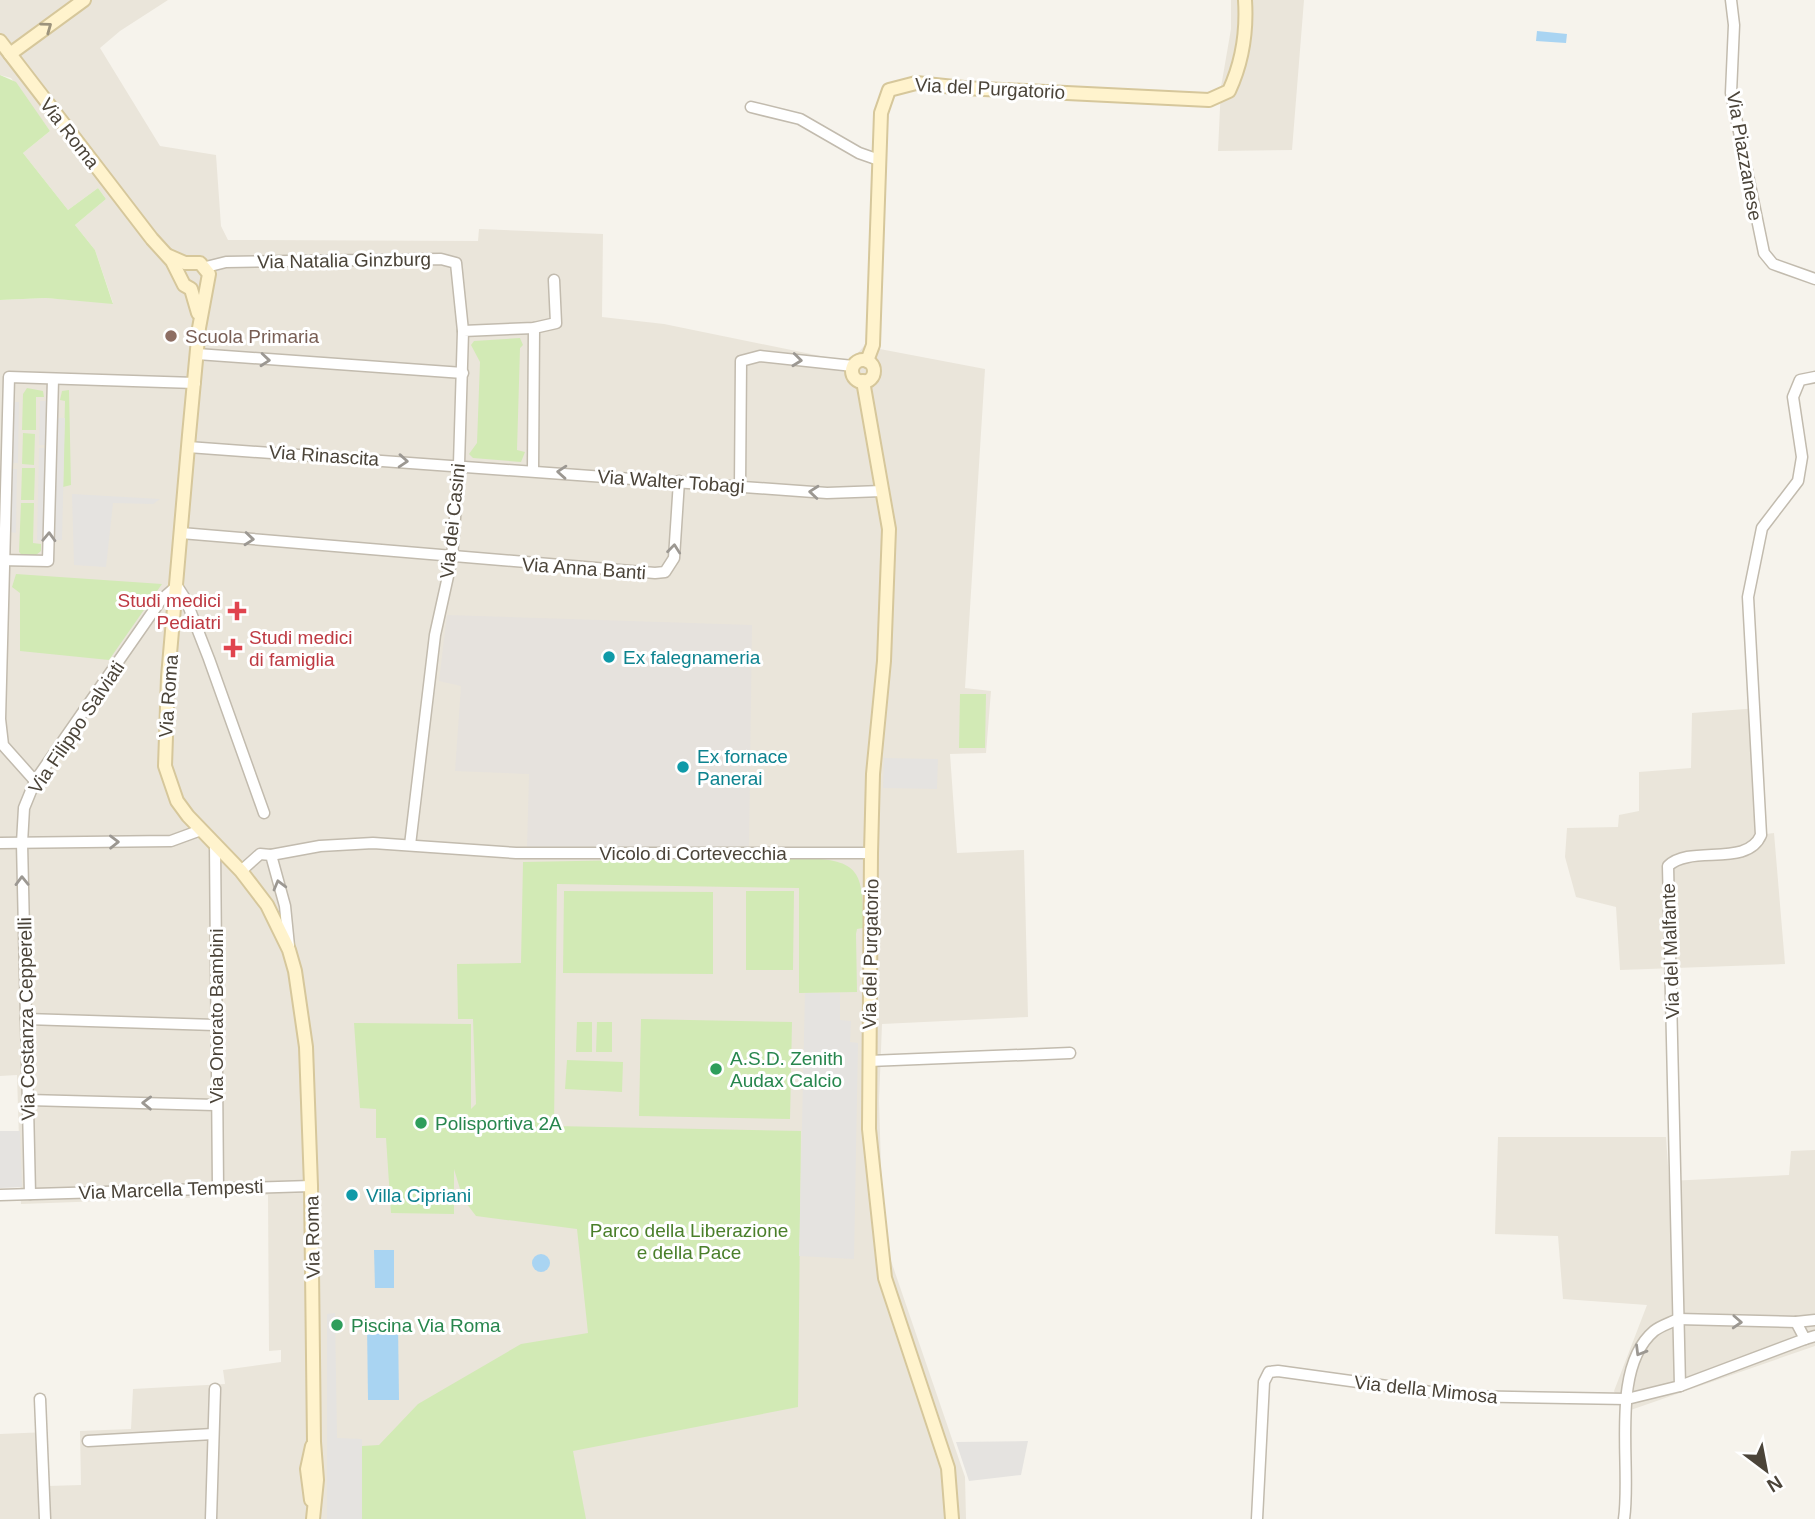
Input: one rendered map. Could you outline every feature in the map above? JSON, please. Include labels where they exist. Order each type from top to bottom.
[{"type":"street","points":[[3,58],[85,0]]},
{"type":"street","name":"Via del Purgatorio","points":[[866,361],[873,345],[879,160],[884,102],[889,90],[916,83],[1194,100],[1220,97],[1229,91],[1244,43],[1245,0]]},
{"type":"street","name":"Via Piazzanese","points":[[1731,0],[1734,26],[1731,93],[1764,253],[1773,264],[1815,279]]},
{"type":"street","name":"Via Roma","points":[[0,42],[3,58],[26,75],[152,239],[169,256],[184,285],[191,289],[199,328]]},
{"type":"street","points":[[751,107],[800,118],[859,153],[879,160]]},
{"type":"street","name":"Via Roma","points":[[169,256],[190,263],[197,262],[206,267],[209,274],[199,328],[188,447],[165,766],[177,801],[201,830],[242,870],[267,905],[289,950]]},
{"type":"street","name":"Via Natalia Ginzburg","points":[[206,267],[226,262],[441,259],[456,263],[463,331]]},
{"type":"street","points":[[181,277],[190,263]]},
{"type":"street","points":[[463,331],[534,328],[556,323],[554,280]]},
{"type":"street","points":[[191,289],[206,286]]},
{"type":"street","points":[[533,470],[534,328]]},
{"type":"street","name":"Via dei Casini","points":[[410,845],[435,635],[452,558],[459,464],[463,331]]},
{"type":"street","points":[[197,354],[463,373]]},
{"type":"street","points":[[740,486],[741,361],[760,356],[853,366],[859,361],[866,361],[873,369],[871,378],[863,382],[853,376],[853,366]]},
{"type":"street","points":[[35,782],[4,745],[0,719],[2,560],[9,377],[195,383]]},
{"type":"street","name":"Via del Malfante","points":[[1678,1319],[1668,866],[1677,858],[1745,850],[1756,845],[1761,835],[1748,597],[1762,528],[1798,481],[1802,457],[1793,397],[1800,380],[1815,377]]},
{"type":"street","points":[[2,560],[48,561],[52,379]]},
{"type":"street","name":"Via del Purgatorio","points":[[863,382],[889,529],[887,616],[873,774],[869,1129],[885,1278],[948,1468],[952,1519]]},
{"type":"street","name":"Via Rinascita","points":[[188,447],[459,464]]},
{"type":"street","name":"Via Walter Tobagi","points":[[459,464],[827,493],[882,491]]},
{"type":"street","name":"Via Anna Banti","points":[[452,558],[665,572],[674,558],[679,481]]},
{"type":"street","points":[[181,533],[452,558]]},
{"type":"street","points":[[177,586],[186,600],[209,659],[264,813]]},
{"type":"street","name":"Via Filippo Salviati","points":[[22,843],[24,808],[35,782],[161,600],[177,586]]},
{"type":"street","points":[[0,843],[170,841],[201,830]]},
{"type":"street","points":[[242,870],[260,854],[271,855],[320,846],[373,842],[410,845]]},
{"type":"street","name":"Via Costanza Cepperelli","points":[[22,843],[30,1194]]},
{"type":"street","name":"Via Onorato Bambini","points":[[215,844],[215,1105],[218,1188]]},
{"type":"street","name":"Vicolo di Cortevecchia","points":[[410,845],[516,853],[871,853]]},
{"type":"street","name":"Via Roma","points":[[271,855],[285,906],[289,950],[302,1006],[311,1186],[314,1442],[308,1453],[307,1469],[313,1514]]},
{"type":"street","points":[[26,1019],[215,1025]]},
{"type":"street","points":[[869,1060],[1070,1053]]},
{"type":"street","points":[[28,1100],[215,1105]]},
{"type":"street","name":"Via Marcella Tempesti","points":[[0,1195],[311,1186]]},
{"type":"street","points":[[1678,1319],[1680,1386]]},
{"type":"street","points":[[1624,1519],[1629,1372],[1639,1349],[1654,1331],[1678,1319],[1815,1321]]},
{"type":"street","points":[[1796,1322],[1810,1338]]},
{"type":"street","name":"Via della Mimosa","points":[[1257,1519],[1264,1382],[1269,1372],[1278,1370],[1460,1396],[1627,1399],[1680,1386],[1810,1338]]},
{"type":"street","points":[[211,1519],[215,1390]]},
{"type":"street","points":[[40,1399],[45,1519]]},
{"type":"street","points":[[88,1441],[214,1434]]},
{"type":"shaded area","points":[[0,0],[168,0],[120,31],[100,48],[160,146],[216,155],[221,226],[228,240],[478,241],[479,229],[603,234],[602,317],[664,324],[850,362],[864,346],[985,369],[965,688],[991,691],[986,753],[950,754],[957,853],[1024,850],[1028,1017],[882,1024],[879,1101],[882,1199],[888,1252],[965,1477],[966,1519],[0,1519],[0,1434],[48,1432],[48,1486],[81,1485],[80,1431],[131,1429],[133,1389],[225,1384],[223,1370],[281,1362],[281,1350],[269,1351],[268,1195],[21,1204],[17,1075],[0,1076],[0,300],[46,298],[113,303],[95,250],[75,225],[106,199],[98,188],[68,210],[23,153],[50,131],[11,78],[0,75]]},
{"type":"shaded area","points":[[1231,0],[1304,0],[1292,150],[1218,151],[1221,87],[1231,29]]},
{"type":"shaded area","points":[[40,401],[46,401],[45,445],[39,445]]},
{"type":"shaded area","points":[[12,402],[19,402],[18,463],[11,463]]},
{"type":"shaded area","points":[[57,418],[65,418],[62,540],[55,540]]},
{"type":"shaded area","points":[[39,448],[45,448],[43,540],[37,540]]},
{"type":"shaded area","points":[[11,469],[17,469],[16,533],[10,532]]},
{"type":"shaded area","points":[[72,494],[160,499],[153,504],[113,503],[106,567],[74,565]]},
{"type":"shaded area","points":[[447,615],[752,625],[749,848],[527,848],[529,774],[455,771],[461,686],[439,681]]},
{"type":"shaded area","points":[[1759,708],[1766,834],[1774,833],[1785,964],[1620,970],[1616,907],[1576,897],[1565,857],[1567,828],[1618,827],[1619,815],[1639,811],[1639,772],[1691,768],[1692,713]]},
{"type":"shaded area","points":[[884,758],[938,759],[937,789],[883,788]]},
{"type":"shaded area","points":[[805,993],[840,993],[840,1020],[851,1021],[850,1042],[858,1043],[854,1259],[799,1256]]},
{"type":"shaded area","points":[[0,1131],[20,1131],[22,1187],[0,1188]]},
{"type":"shaded area","points":[[1498,1137],[1666,1137],[1669,1181],[1789,1175],[1791,1151],[1815,1150],[1815,1346],[1622,1413],[1614,1391],[1647,1305],[1563,1299],[1558,1236],[1495,1234]]},
{"type":"shaded area","points":[[335,1313],[337,1438],[362,1439],[362,1519],[327,1519],[327,1314]]},
{"type":"shaded area","points":[[1028,1441],[1021,1475],[969,1481],[956,1442]]},
{"type":"green space","points":[[0,75],[16,82],[50,131],[23,153],[68,210],[98,188],[106,199],[75,225],[95,250],[113,304],[46,298],[0,300]]},
{"type":"green space","points":[[520,338],[523,345],[520,348],[517,450],[525,452],[521,462],[473,458],[469,454],[477,443],[480,362],[471,345],[474,341]]},
{"type":"green space","points":[[27,388],[43,391],[44,397],[36,397],[36,430],[22,430],[23,394]]},
{"type":"green space","points":[[69,390],[71,485],[63,487],[65,401],[60,400],[62,391]]},
{"type":"green space","points":[[23,433],[35,434],[34,465],[22,464]]},
{"type":"green space","points":[[22,468],[35,468],[34,500],[21,500]]},
{"type":"green space","points":[[21,503],[34,503],[33,543],[41,544],[41,551],[36,555],[22,555],[19,552]]},
{"type":"green space","points":[[16,574],[162,584],[109,660],[20,651],[20,593],[12,587]]},
{"type":"green space","points":[[960,694],[986,694],[985,748],[959,748]]},
{"type":"green space","name":"Parco della Liberazione e della Pace","points":[[795,857],[844,864],[853,870],[859,879],[863,928],[857,929],[856,934],[857,992],[799,993],[799,888],[557,884],[554,1126],[801,1131],[798,1407],[573,1451],[586,1519],[362,1519],[362,1446],[379,1445],[418,1404],[521,1344],[588,1333],[577,1229],[476,1216],[463,1199],[454,1169],[454,1214],[391,1213],[386,1138],[376,1138],[376,1109],[360,1108],[354,1023],[471,1024],[471,1109],[476,1104],[473,1019],[458,1019],[457,964],[521,963],[523,862]]},
{"type":"green space","points":[[564,891],[713,892],[713,974],[563,973]]},
{"type":"green space","points":[[746,891],[794,891],[793,970],[746,970]]},
{"type":"green space","name":"A.S.D. Zenith Audax Calcio","points":[[641,1019],[792,1022],[790,1119],[639,1116]]},
{"type":"green space","points":[[577,1022],[592,1022],[592,1052],[576,1052]]},
{"type":"green space","points":[[597,1022],[612,1022],[612,1052],[596,1052]]},
{"type":"green space","points":[[567,1060],[623,1062],[622,1092],[565,1089]]},
{"type":"water","points":[[1537,31],[1567,34],[1566,43],[1536,41]]},
{"type":"water","points":[[374,1250],[394,1250],[394,1288],[375,1288]]},
{"type":"water","points":[[541,1254],[547,1257],[550,1263],[547,1269],[541,1272],[535,1269],[532,1263],[535,1257]]},
{"type":"water","points":[[367,1324],[398,1324],[399,1400],[368,1400]]},
{"type":"place","name":"Scuola Primaria","points":[[171,336]]},
{"type":"place","name":"Studi medici Pediatri","points":[[237,611]]},
{"type":"place","name":"Studi medici di famiglia","points":[[233,648]]},
{"type":"place","name":"Ex falegnameria","points":[[609,657]]},
{"type":"place","name":"Ex fornace Panerai","points":[[683,767]]},
{"type":"place","name":"A.S.D. Zenith Audax Calcio","points":[[716,1069]]},
{"type":"place","name":"Polisportiva 2A","points":[[421,1123]]},
{"type":"place","name":"Villa Cipriani","points":[[352,1195]]},
{"type":"place","name":"Piscina Via Roma","points":[[337,1325]]}]
